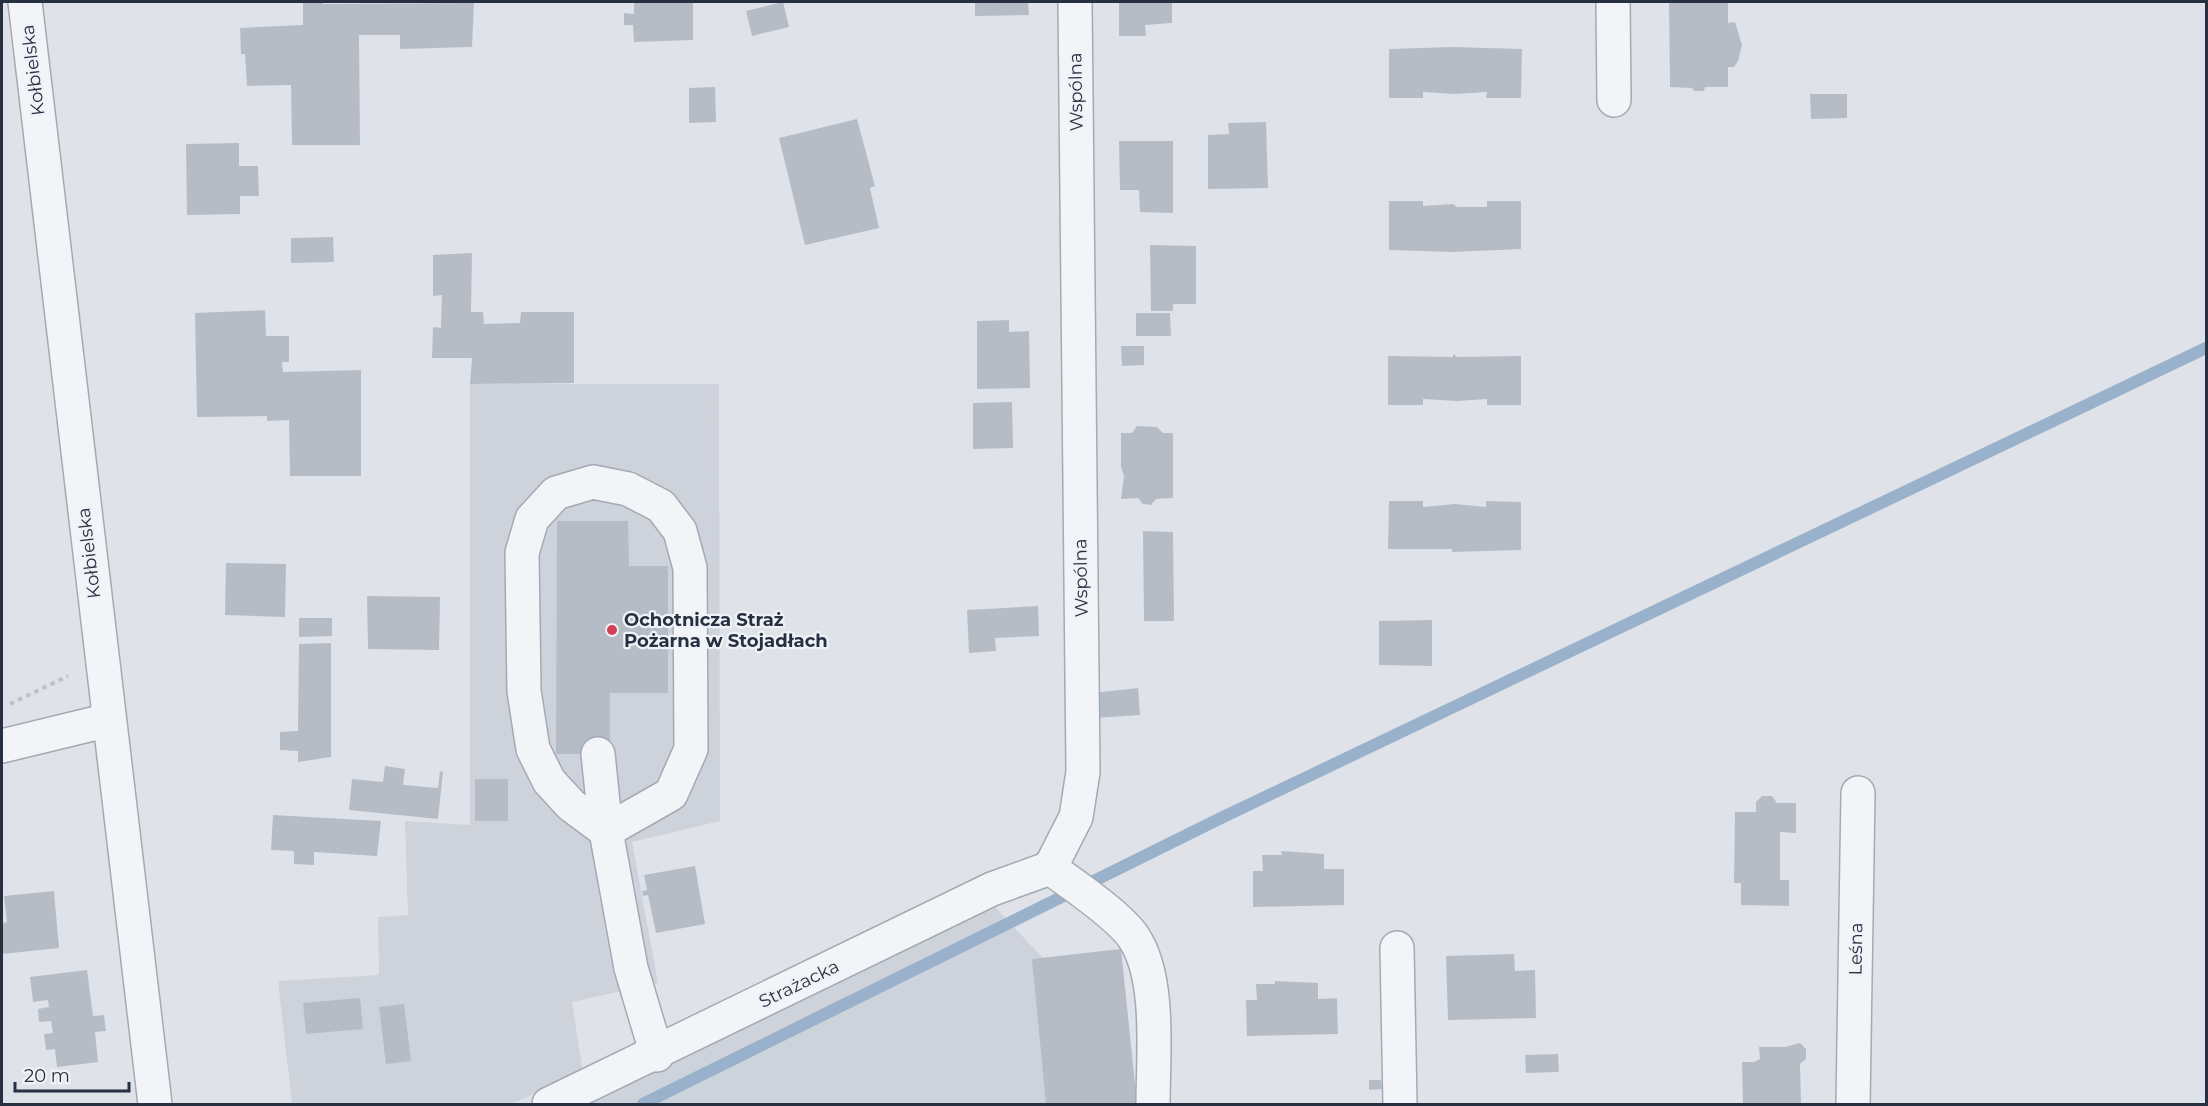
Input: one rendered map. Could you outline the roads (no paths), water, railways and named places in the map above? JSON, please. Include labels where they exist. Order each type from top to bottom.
[{"type":"street","name":"Kołbielska","points":[[25,2],[155,1104]]},
{"type":"street","name":"Wspólna","points":[[1053,871],[1076,817],[1083,772],[1075,2]]},
{"type":"street","points":[[1613,2],[1614,100]]},
{"type":"street","points":[[593,482],[628,489],[660,506],[680,531],[690,568],[691,749],[671,794],[606,831],[571,805],[549,781],[533,749],[524,691],[522,553],[532,519],[556,493],[593,482]]},
{"type":"street","points":[[2,746],[109,720]]},
{"type":"street","points":[[598,754],[606,831],[631,968],[657,1054]]},
{"type":"street","name":"Leśna","points":[[1853,1104],[1858,792]]},
{"type":"street","points":[[1053,871],[1085,895],[1134,938],[1151,978],[1154,1104]]},
{"type":"street","name":"Strażacka","points":[[549,1104],[657,1054],[992,890],[1053,871]]},
{"type":"street","points":[[1397,948],[1400,1104]]},
{"type":"waterway","points":[[643,1104],[1221,818],[2206,348]]},
{"type":"place","name":"Ochotnicza Straż Pożarna w Stojadłach","points":[[612,630]]}]
